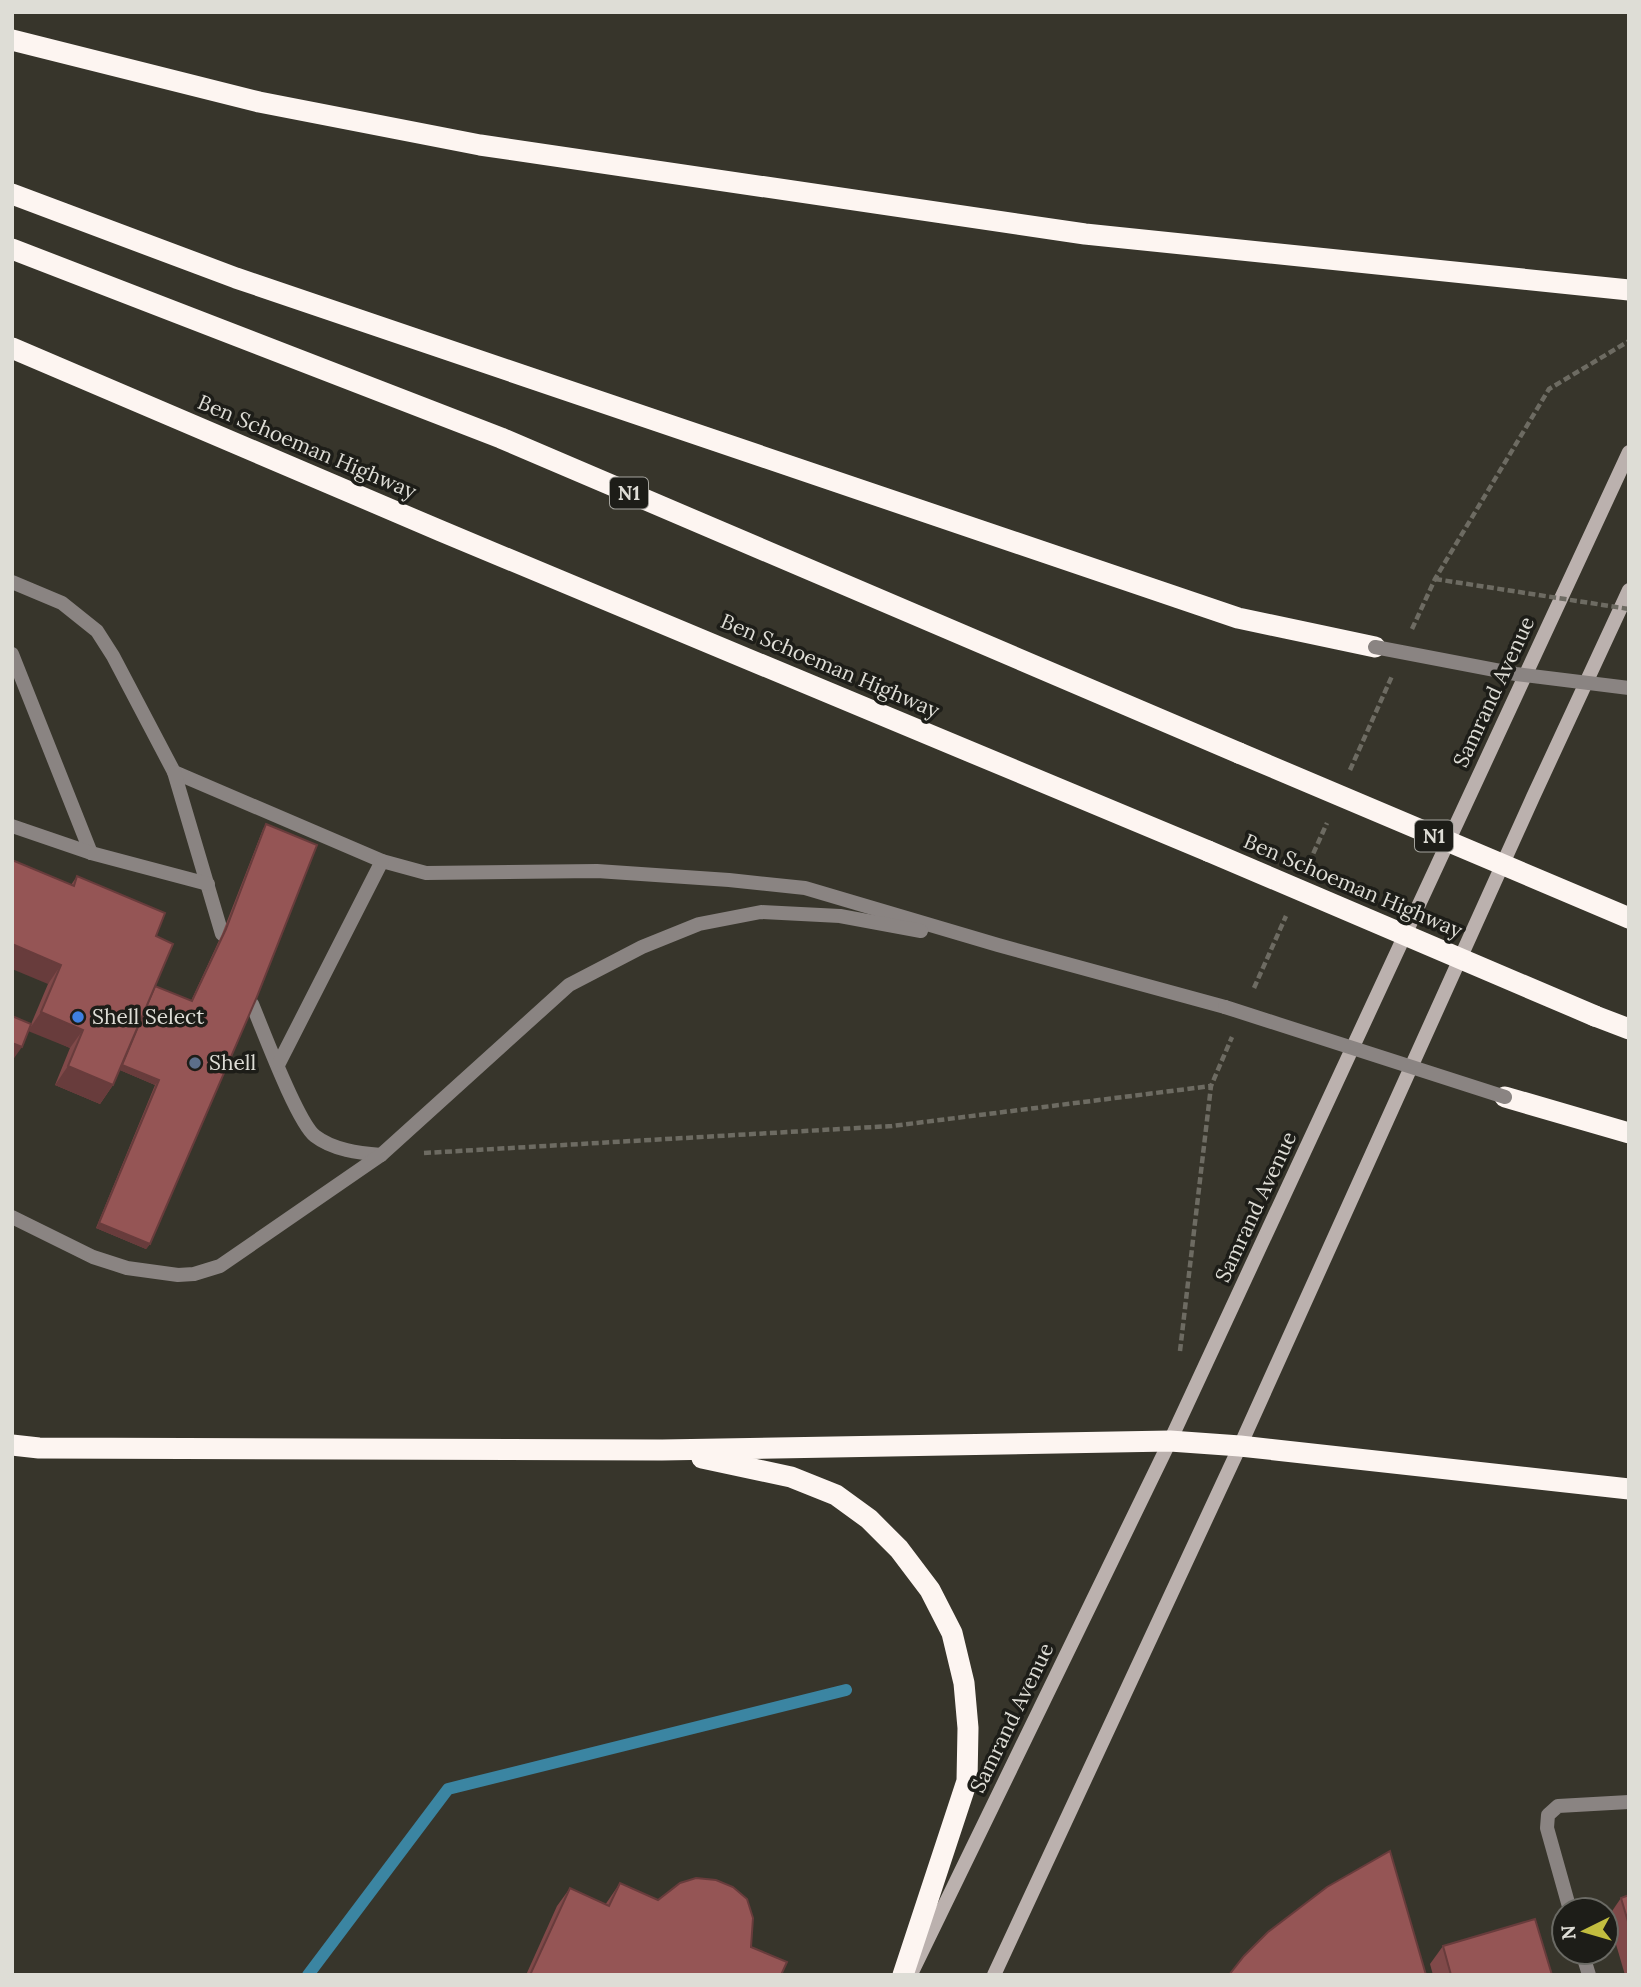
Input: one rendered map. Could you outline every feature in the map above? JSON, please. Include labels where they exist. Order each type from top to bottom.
[{"type":"highway","points":[[12,40],[259,102],[480,145],[1085,234],[1629,290]]},
{"type":"highway","points":[[12,194],[236,278],[1238,618],[1376,647]]},
{"type":"highway","name":"N1","points":[[12,249],[501,438],[1629,918]]},
{"type":"highway","name":"Ben Schoeman Highway","points":[[12,348],[441,531],[1629,1029]]},
{"type":"highway","points":[[1505,1097],[1629,1133]]},
{"type":"highway","points":[[12,1445],[39,1448],[662,1450],[1170,1441],[1240,1446],[1629,1489]]},
{"type":"highway","points":[[662,1450],[791,1478],[836,1495],[869,1519],[900,1549],[930,1590],[952,1633],[964,1683],[968,1728],[967,1781],[903,1975]]},
{"type":"main road","name":"Samrand Avenue","points":[[911,1975],[1170,1441],[1629,452]]},
{"type":"main road","points":[[994,1975],[1240,1446],[1521,822],[1629,590]]},
{"type":"lane","points":[[12,582],[62,603],[97,631],[113,656],[174,772],[222,934]]},
{"type":"lane","points":[[1376,647],[1516,674],[1629,688]]},
{"type":"lane","points":[[12,654],[91,853]]},
{"type":"lane","points":[[174,772],[382,862],[426,873],[597,871],[805,888],[998,945],[1225,1007],[1505,1097]]},
{"type":"lane","points":[[12,825],[91,853],[208,884]]},
{"type":"lane","points":[[278,1065],[382,862]]},
{"type":"lane","points":[[12,1217],[93,1257],[127,1268],[178,1275],[194,1274],[220,1266],[381,1156],[569,985],[642,947],[699,924],[761,912],[840,916],[998,945]]},
{"type":"lane","points":[[252,1004],[299,1113],[313,1135],[333,1146],[381,1156]]},
{"type":"lane","points":[[1566,1896],[1547,1828],[1548,1815],[1558,1806],[1629,1802]]},
{"type":"path","points":[[1412,629],[1434,579],[1549,389],[1629,341]]},
{"type":"path","points":[[1434,579],[1629,609]]},
{"type":"path","points":[[1345,782],[1395,668]]},
{"type":"path","points":[[1306,871],[1328,820]]},
{"type":"path","points":[[1250,998],[1289,909]]},
{"type":"path","points":[[1180,1359],[1211,1086],[1233,1036]]},
{"type":"path","points":[[381,1156],[892,1126],[1211,1086]]},
{"type":"building","points":[[266,824],[317,845],[256,999],[150,1244],[99,1223],[159,1080],[122,1065],[155,986],[192,1001],[226,929]]},
{"type":"building","points":[[12,860],[74,886],[77,876],[165,913],[156,936],[173,944],[113,1085],[68,1066],[83,1030],[41,1012],[61,965],[12,944]]},
{"type":"building","points":[[12,1016],[31,1024],[22,1047],[12,1043]]},
{"type":"building","points":[[1390,1851],[1426,1975],[1229,1975],[1268,1932],[1327,1887]]},
{"type":"building","points":[[696,1878],[716,1880],[733,1887],[747,1899],[753,1918],[751,1947],[787,1962],[781,1975],[530,1975],[570,1888],[609,1906],[620,1883],[658,1900],[680,1883]]},
{"type":"building","points":[[1629,1895],[1629,1925],[1621,1898]]},
{"type":"building","points":[[1535,1919],[1552,1975],[1451,1975],[1443,1946]]},
{"type":"waterway","points":[[308,1975],[448,1789],[846,1690]]},
{"type":"place","name":"Shell Select","points":[[78,1017]]},
{"type":"place","name":"Shell","points":[[195,1063]]}]
